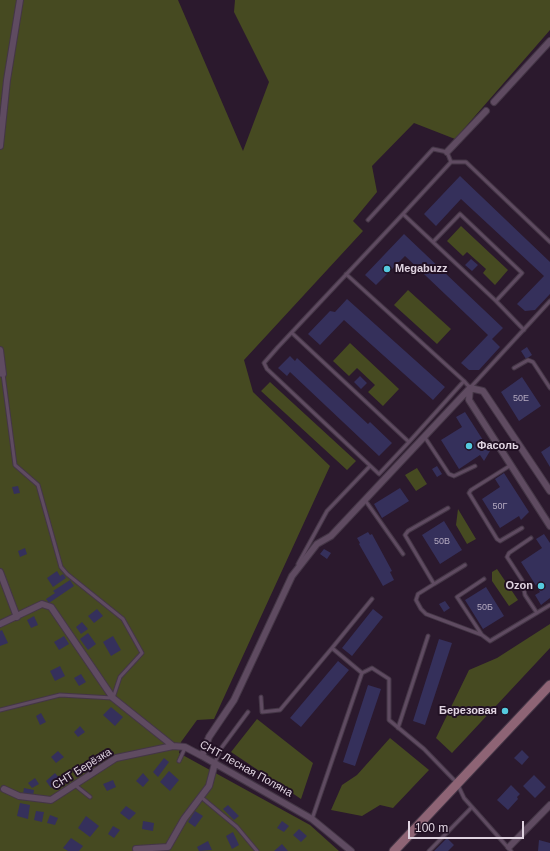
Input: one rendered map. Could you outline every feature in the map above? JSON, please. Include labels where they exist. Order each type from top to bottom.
[{"type":"main road","points":[[394,851],[550,685]]},
{"type":"street","points":[[0,146],[7,80],[20,0]]},
{"type":"street","points":[[494,102],[550,41]]},
{"type":"street","points":[[447,152],[486,111]]},
{"type":"street","points":[[0,350],[2,374]]},
{"type":"street","points":[[202,756],[209,737],[234,700],[292,576],[317,544],[331,536],[470,388]]},
{"type":"street","points":[[470,388],[469,400],[550,526]]},
{"type":"street","points":[[470,388],[483,391],[550,491]]},
{"type":"street","points":[[0,572],[17,617]]},
{"type":"street","points":[[0,624],[42,604],[51,607],[113,698],[173,746]]},
{"type":"street","name":"СНТ Лесная Поляна","points":[[173,746],[185,747],[312,819],[351,851]]},
{"type":"street","name":"СНТ Берёзка","points":[[4,789],[19,796],[51,800],[116,758],[173,746]]},
{"type":"street","points":[[136,849],[168,846],[184,819],[209,786],[215,763]]},
{"type":"street","points":[[510,849],[550,805]]},
{"type":"lane","points":[[368,220],[433,149],[447,152],[451,162]]},
{"type":"lane","points":[[464,381],[379,474],[266,369],[264,363],[451,162],[466,162],[550,242]]},
{"type":"lane","points":[[403,214],[496,301],[524,330]]},
{"type":"lane","points":[[433,242],[460,214],[466,219],[522,273],[496,301]]},
{"type":"lane","points":[[346,274],[470,388],[550,301]]},
{"type":"lane","points":[[292,333],[409,442]]},
{"type":"lane","points":[[514,368],[528,360],[533,362],[550,388]]},
{"type":"lane","points":[[0,710],[60,696],[113,698],[120,677],[142,653],[124,619],[67,574],[61,567],[38,486],[14,465],[2,374]]},
{"type":"lane","points":[[424,436],[452,476],[474,466]]},
{"type":"lane","points":[[511,465],[471,490],[469,493],[497,539],[500,541],[522,528]]},
{"type":"lane","points":[[292,576],[327,511],[370,466]]},
{"type":"lane","points":[[365,500],[403,554]]},
{"type":"lane","points":[[434,584],[405,535],[408,531],[448,508]]},
{"type":"lane","points":[[531,538],[509,553],[507,557],[522,580],[525,595],[537,613]]},
{"type":"lane","points":[[465,565],[418,594],[416,600],[426,614],[482,635]]},
{"type":"lane","points":[[484,579],[457,597],[482,635],[487,640],[493,640],[550,605]]},
{"type":"lane","points":[[260,696],[262,712],[280,710],[372,599]]},
{"type":"lane","points":[[398,728],[428,636]]},
{"type":"lane","points":[[332,648],[362,673]]},
{"type":"lane","points":[[312,819],[362,673],[372,668],[389,679],[389,720],[424,749],[457,783],[464,798],[510,849]]},
{"type":"lane","points":[[215,763],[222,747],[248,712]]},
{"type":"lane","points":[[178,761],[185,747]]},
{"type":"lane","points":[[75,785],[90,797]]},
{"type":"lane","points":[[201,797],[237,827],[257,851]]},
{"type":"lane","points":[[429,851],[472,807]]},
{"type":"green space","points":[[0,0],[178,0],[243,151],[269,82],[234,12],[235,0],[550,0],[550,30],[455,139],[414,123],[372,166],[377,192],[353,221],[363,231],[244,360],[253,392],[330,466],[214,719],[197,720],[181,742],[179,753],[310,825],[339,851],[0,851]]},
{"type":"green space","points":[[461,226],[508,270],[495,285],[483,273],[486,269],[467,252],[463,256],[447,241]]},
{"type":"green space","points":[[408,290],[451,329],[437,344],[394,305]]},
{"type":"green space","points":[[350,343],[399,389],[383,406],[368,392],[375,385],[357,368],[349,376],[333,361]]},
{"type":"green space","points":[[270,382],[356,461],[347,470],[261,391]]},
{"type":"green space","points":[[417,468],[427,484],[416,491],[405,475]]},
{"type":"green space","points":[[458,509],[476,539],[467,544],[456,525]]},
{"type":"green space","points":[[497,569],[518,600],[509,606],[492,581],[492,572]]},
{"type":"green space","points":[[550,624],[550,648],[452,753],[436,738],[469,670],[497,658]]},
{"type":"green space","points":[[257,719],[313,763],[301,799],[231,752]]},
{"type":"green space","points":[[390,738],[429,770],[393,808],[380,805],[362,816],[331,810],[342,785],[357,775]]},
{"type":"building","points":[[460,176],[550,262],[550,294],[535,310],[525,311],[517,304],[544,276],[461,199],[436,226],[424,214]]},
{"type":"building","points":[[404,234],[503,328],[492,339],[500,347],[479,370],[469,370],[461,363],[488,335],[405,256],[376,285],[365,275]]},
{"type":"building","points":[[471,259],[478,265],[472,271],[465,265]]},
{"type":"building","points":[[347,299],[445,387],[433,400],[344,320],[320,345],[308,334],[330,311],[335,312]]},
{"type":"building","points":[[527,347],[532,355],[526,359],[521,351]]},
{"type":"building","points":[[290,356],[295,361],[297,358],[368,424],[370,422],[392,443],[379,456],[290,372],[287,376],[278,368]]},
{"type":"building","points":[[360,376],[367,383],[361,389],[354,382]]},
{"type":"building","points":[[522,377],[541,406],[519,421],[501,392]]},
{"type":"building","points":[[465,412],[490,451],[484,461],[480,455],[459,469],[441,440],[462,427],[456,417]]},
{"type":"building","points":[[550,446],[550,467],[541,452]]},
{"type":"building","points":[[437,466],[442,474],[437,477],[432,469]]},
{"type":"building","points":[[504,473],[529,512],[521,520],[519,516],[500,528],[482,499],[500,487],[495,479]]},
{"type":"building","points":[[18,486],[20,493],[14,494],[12,487]]},
{"type":"building","points":[[400,488],[409,501],[382,518],[374,504]]},
{"type":"building","points":[[444,521],[462,550],[440,564],[422,535]]},
{"type":"building","points":[[368,532],[370,535],[372,534],[392,571],[390,572],[394,580],[383,586],[357,538]]},
{"type":"building","points":[[544,534],[550,543],[550,598],[541,605],[535,595],[540,592],[521,562],[542,548],[536,539]]},
{"type":"building","points":[[25,548],[27,554],[20,557],[18,551]]},
{"type":"building","points":[[324,549],[331,553],[327,559],[320,554]]},
{"type":"building","points":[[57,571],[60,576],[63,574],[66,578],[53,587],[47,578]]},
{"type":"building","points":[[70,580],[74,586],[49,603],[46,599],[55,593],[53,591]]},
{"type":"building","points":[[486,587],[504,616],[483,629],[465,600]]},
{"type":"building","points":[[445,601],[450,608],[444,612],[439,604]]},
{"type":"building","points":[[97,609],[103,616],[94,623],[88,616]]},
{"type":"building","points":[[373,609],[383,617],[352,656],[342,648]]},
{"type":"building","points":[[34,616],[38,625],[31,628],[27,620]]},
{"type":"building","points":[[82,622],[88,629],[81,634],[76,627]]},
{"type":"building","points":[[2,630],[8,643],[0,646],[0,631]]},
{"type":"building","points":[[88,633],[96,644],[88,650],[80,639]]},
{"type":"building","points":[[64,636],[69,644],[59,650],[54,642]]},
{"type":"building","points":[[113,636],[121,650],[111,656],[103,642]]},
{"type":"building","points":[[439,639],[452,643],[425,725],[413,721]]},
{"type":"building","points":[[338,661],[349,670],[301,727],[290,718]]},
{"type":"building","points":[[60,666],[65,676],[55,681],[50,671]]},
{"type":"building","points":[[81,674],[86,682],[79,686],[74,678]]},
{"type":"building","points":[[368,685],[381,689],[355,766],[343,762]]},
{"type":"building","points":[[111,707],[123,717],[115,726],[103,715]]},
{"type":"building","points":[[41,713],[46,722],[40,725],[36,716]]},
{"type":"building","points":[[80,726],[85,732],[78,737],[74,732]]},
{"type":"building","points":[[522,750],[529,757],[522,765],[514,758]]},
{"type":"building","points":[[58,751],[64,757],[56,763],[51,757]]},
{"type":"building","points":[[164,758],[169,762],[158,777],[153,772]]},
{"type":"building","points":[[169,771],[179,780],[170,791],[160,782]]},
{"type":"building","points":[[55,773],[61,780],[51,788],[46,781]]},
{"type":"building","points":[[143,773],[149,780],[143,787],[136,781]]},
{"type":"building","points":[[534,775],[546,787],[535,798],[523,786]]},
{"type":"building","points":[[35,778],[39,784],[32,788],[28,783]]},
{"type":"building","points":[[113,780],[116,787],[107,791],[103,784]]},
{"type":"building","points":[[511,785],[520,794],[517,797],[518,799],[508,810],[497,800]]},
{"type":"building","points":[[24,788],[34,790],[33,796],[23,794]]},
{"type":"building","points":[[20,803],[30,805],[28,819],[17,816]]},
{"type":"building","points":[[228,805],[239,816],[234,820],[223,809]]},
{"type":"building","points":[[126,806],[136,813],[129,820],[120,813]]},
{"type":"building","points":[[36,811],[44,812],[42,822],[34,820]]},
{"type":"building","points":[[195,811],[203,816],[195,827],[188,822]]},
{"type":"building","points":[[50,815],[58,818],[55,825],[47,823]]},
{"type":"building","points":[[86,816],[99,826],[90,837],[78,828]]},
{"type":"building","points":[[143,821],[154,823],[153,831],[142,829]]},
{"type":"building","points":[[282,821],[289,826],[284,832],[277,828]]},
{"type":"building","points":[[113,826],[120,830],[114,838],[108,834]]},
{"type":"building","points":[[299,829],[307,836],[301,842],[293,835]]},
{"type":"building","points":[[233,832],[239,845],[232,849],[226,836]]},
{"type":"building","points":[[71,838],[83,846],[79,851],[68,851],[63,848]]},
{"type":"building","points":[[447,838],[454,845],[448,851],[434,851]]},
{"type":"building","points":[[539,840],[550,843],[550,851],[538,851]]},
{"type":"building","points":[[208,841],[212,850],[199,851],[197,847]]},
{"type":"building","points":[[282,844],[288,851],[274,851]]},
{"type":"place","name":"Megabuzz","points":[[387,269]]},
{"type":"place","name":"Фасоль","points":[[469,446]]},
{"type":"place","name":"Ozon","points":[[541,586]]},
{"type":"place","name":"Березовая","points":[[505,711]]}]
